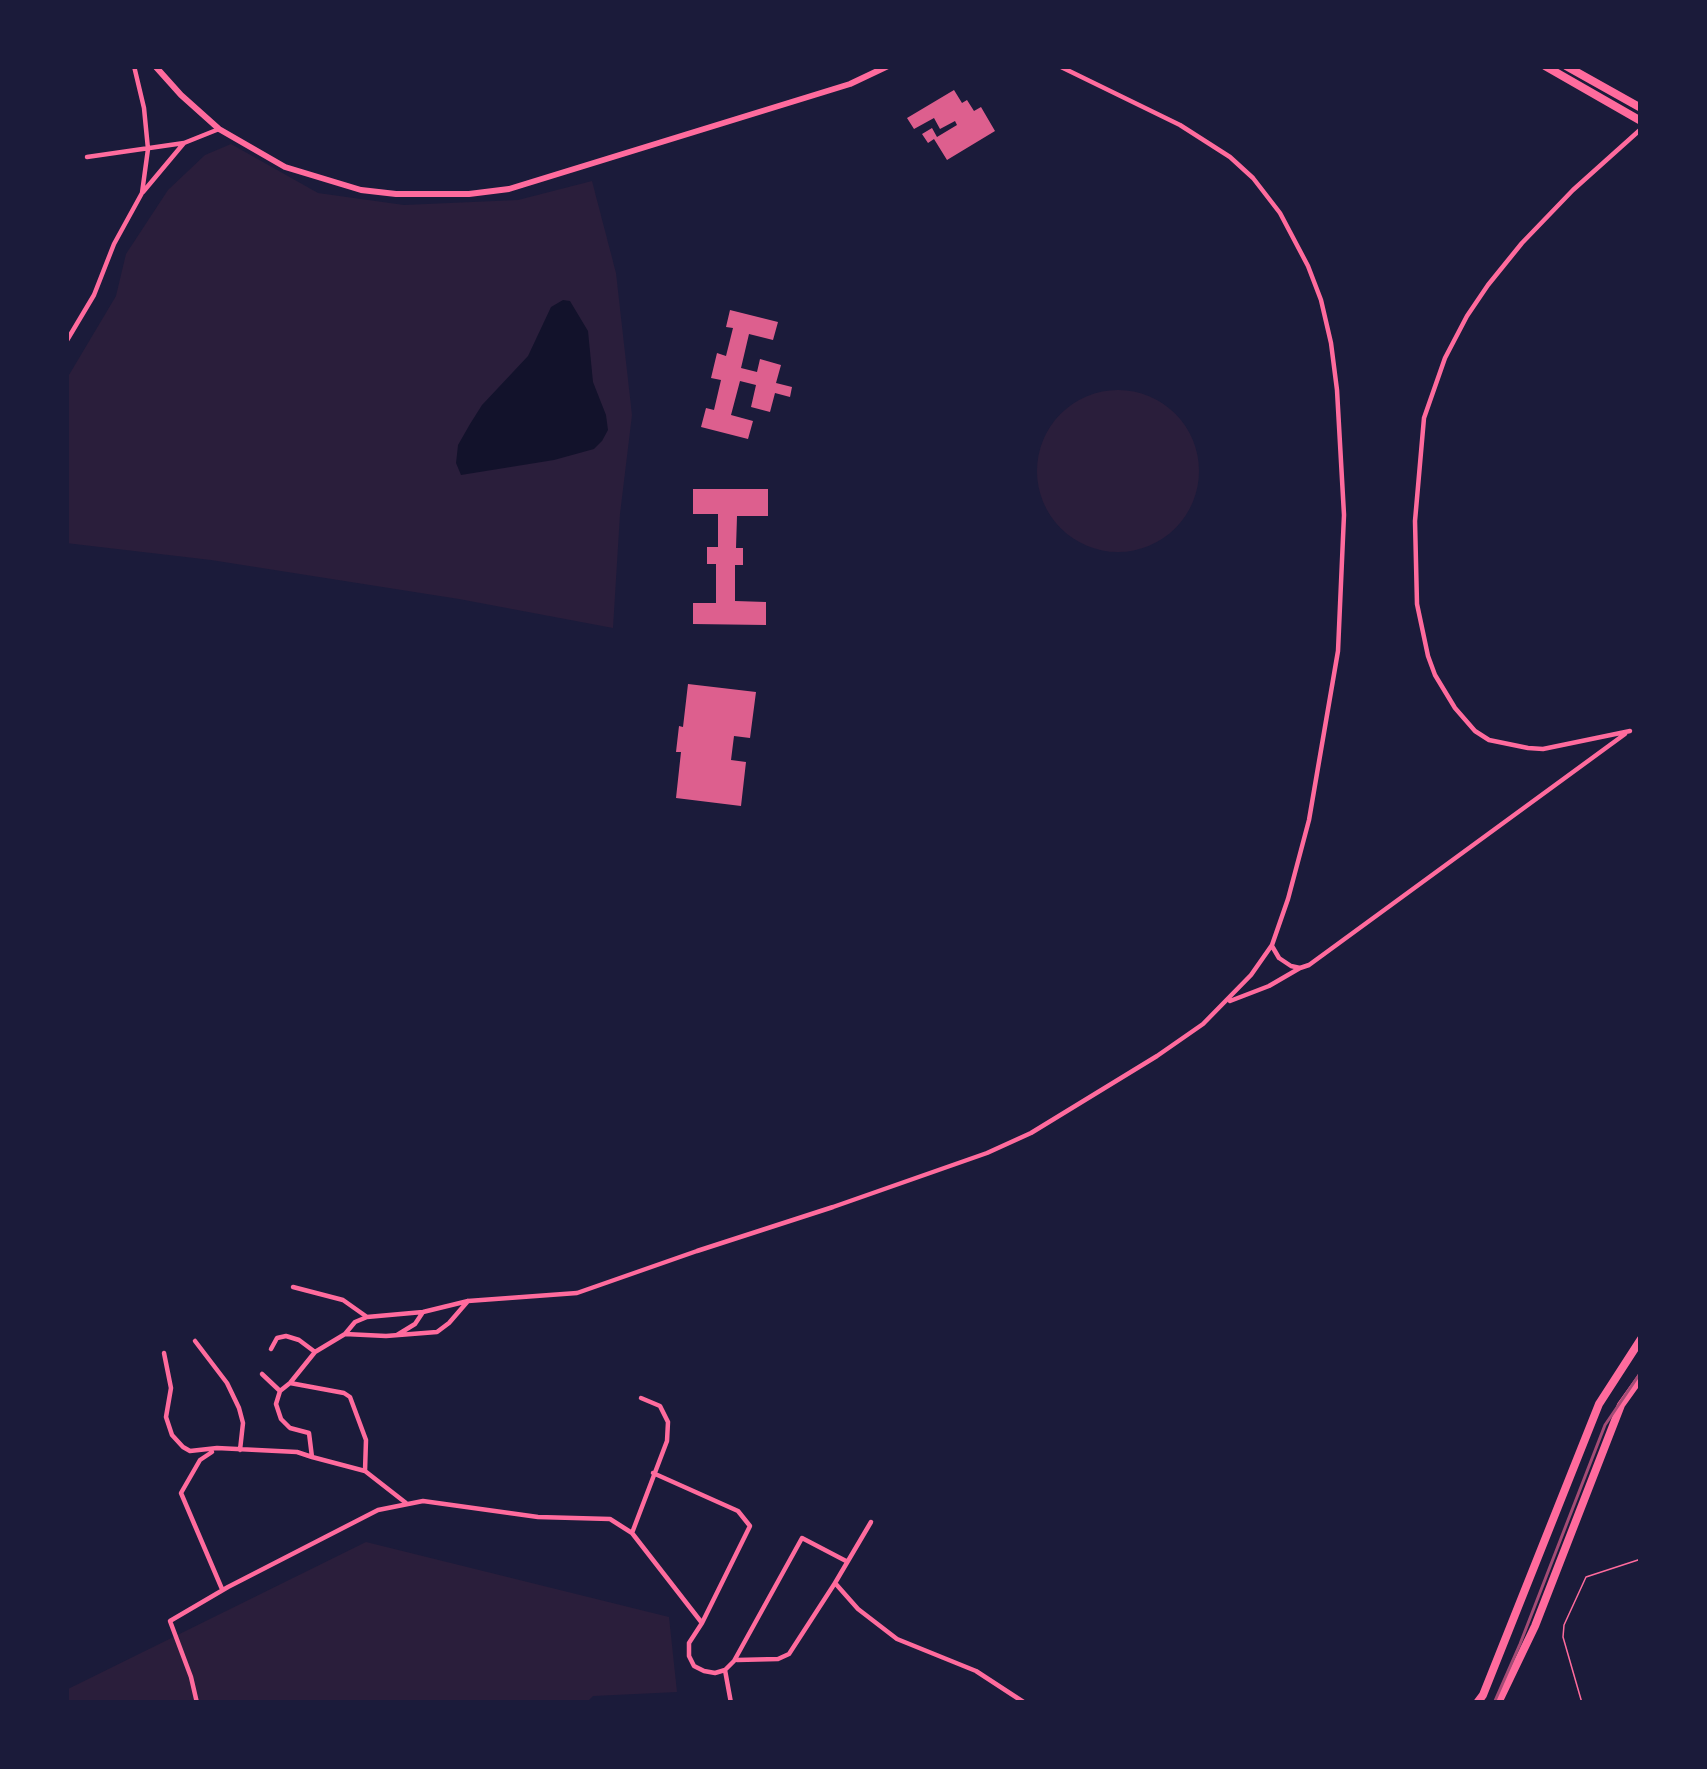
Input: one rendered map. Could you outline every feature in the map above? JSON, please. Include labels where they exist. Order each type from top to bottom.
[{"type":"main road","points":[[155,66],[219,129],[285,167],[335,183],[396,194],[509,189],[812,97],[888,66]]},
{"type":"main road","points":[[1545,66],[1641,125]]},
{"type":"main road","points":[[1566,66],[1641,107]]},
{"type":"main road","points":[[1477,1703],[1599,1403],[1641,1339]]},
{"type":"main road","points":[[1498,1703],[1535,1626],[1621,1406],[1641,1377]]},
{"type":"main road","points":[[1593,1418],[1612,1427]]},
{"type":"street","points":[[134,66],[148,149],[142,193]]},
{"type":"street","points":[[313,1457],[308,1433],[290,1428],[281,1419],[276,1404],[280,1391],[315,1352],[355,1322],[468,1301],[577,1293],[988,1153],[1031,1133],[1203,1024],[1251,975],[1272,945],[1309,820],[1338,651],[1344,515],[1337,390],[1327,326],[1296,241],[1252,178],[1230,157],[1180,124],[1059,66]]},
{"type":"street","points":[[1227,1002],[1309,965],[1630,731],[1560,747],[1528,748],[1489,740],[1475,731],[1455,708],[1428,656],[1417,604],[1415,520],[1424,418],[1444,358],[1467,316],[1522,243],[1641,125]]},
{"type":"street","points":[[87,157],[184,143],[219,129]]},
{"type":"street","points":[[66,341],[94,295],[114,244],[142,193],[184,143]]},
{"type":"street","points":[[1272,945],[1279,958],[1300,968]]},
{"type":"street","points":[[293,1287],[343,1300],[370,1316],[376,1336]]},
{"type":"street","points":[[345,1334],[437,1332],[468,1301]]},
{"type":"street","points":[[396,1336],[424,1312]]},
{"type":"street","points":[[272,1349],[277,1339],[286,1336],[315,1352]]},
{"type":"street","points":[[195,1341],[227,1383],[239,1408],[243,1423],[240,1450]]},
{"type":"street","points":[[164,1353],[171,1388],[166,1417],[172,1435],[190,1451],[297,1452],[365,1472],[407,1504]]},
{"type":"street","points":[[262,1374],[280,1391]]},
{"type":"street","points":[[290,1383],[350,1397],[366,1439],[365,1472]]},
{"type":"street","points":[[632,1533],[667,1441],[668,1422],[660,1406],[641,1398]]},
{"type":"street","points":[[217,1448],[200,1460],[181,1492],[222,1590]]},
{"type":"street","points":[[653,1473],[738,1511],[749,1522],[749,1532],[689,1643],[694,1666],[704,1671],[725,1670],[734,1660],[802,1538],[846,1561]]},
{"type":"street","points":[[197,1703],[170,1621],[378,1510],[423,1501],[538,1517],[610,1519],[632,1533],[702,1623]]},
{"type":"street","points":[[734,1660],[778,1659],[789,1654],[871,1522]]},
{"type":"street","points":[[835,1583],[858,1610],[897,1639],[976,1671],[1025,1703]]},
{"type":"street","points":[[725,1670],[731,1703]]},
{"type":"lane","points":[[1582,1703],[1563,1637],[1564,1625],[1586,1577],[1641,1559]]},
{"type":"shaded area","points":[[231,144],[318,193],[404,205],[518,200],[592,181],[616,273],[632,415],[613,628],[211,560],[66,543],[66,380],[116,296],[126,254],[168,190],[205,155]]},
{"type":"shaded area","points":[[570,301],[588,331],[593,382],[608,430],[602,441],[594,449],[554,460],[461,475],[456,463],[458,445],[470,424],[528,356],[551,307]]},
{"type":"shaded area","points":[[1118,390],[1149,396],[1175,414],[1193,440],[1199,471],[1193,502],[1175,528],[1149,546],[1118,552],[1087,546],[1061,528],[1043,502],[1037,471],[1043,440],[1061,414],[1087,396]]},
{"type":"shaded area","points":[[366,1542],[669,1617],[677,1692],[593,1696],[586,1703],[66,1703],[66,1690]]},
{"type":"building","points":[[954,90],[974,111],[981,107],[995,131],[947,160],[934,139],[928,143],[922,134],[932,128],[937,137],[957,125],[955,121],[940,129],[934,118],[914,129],[907,118]]},
{"type":"building","points":[[730,310],[778,322],[773,340],[749,334],[741,368],[757,372],[760,359],[781,365],[776,383],[792,387],[790,397],[775,393],[770,412],[751,407],[756,385],[740,381],[731,415],[753,421],[748,439],[701,427],[706,408],[714,410],[721,380],[711,378],[717,353],[726,356],[733,328],[726,327]]},
{"type":"building","points":[[693,489],[768,489],[768,516],[737,516],[736,548],[743,548],[743,565],[735,565],[735,601],[766,602],[766,625],[693,624],[693,603],[716,603],[716,564],[707,564],[707,547],[718,547],[718,514],[693,514]]},
{"type":"building","points":[[688,684],[756,692],[750,738],[734,736],[731,760],[746,762],[741,806],[676,798],[681,752],[676,752]]},
{"type":"railway","points":[[1494,1703],[1605,1425],[1641,1372]]}]
